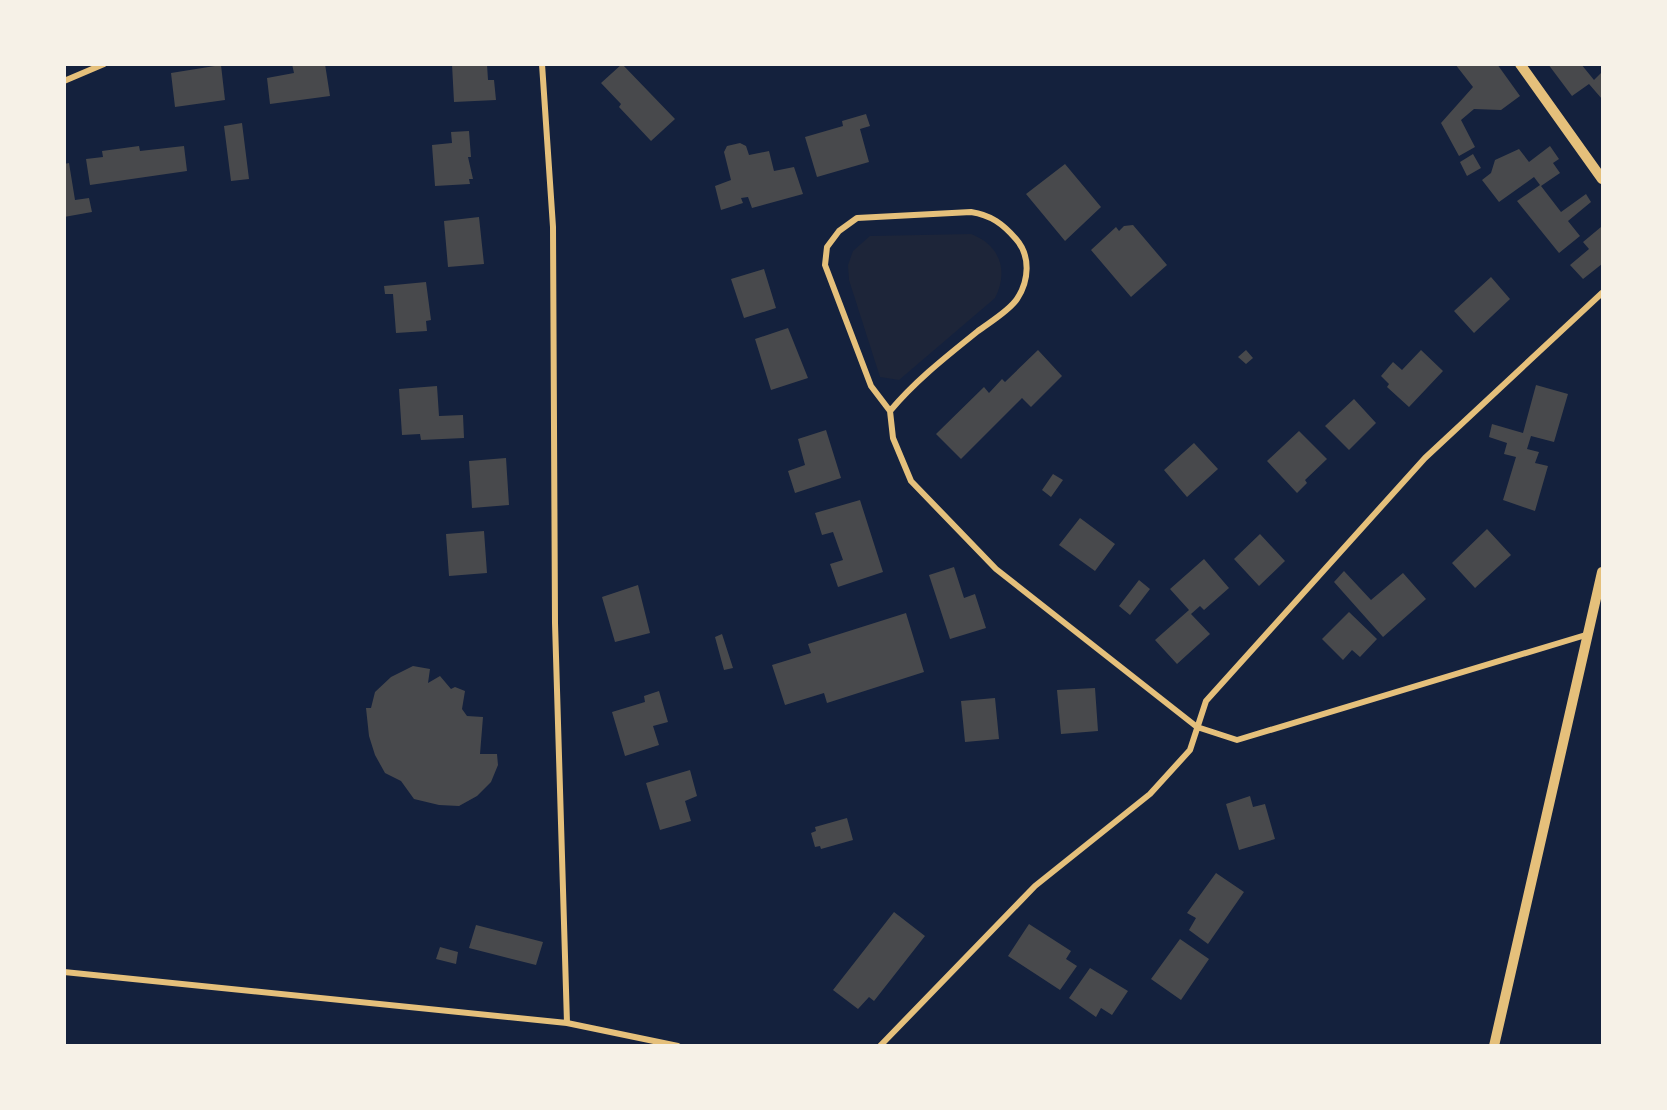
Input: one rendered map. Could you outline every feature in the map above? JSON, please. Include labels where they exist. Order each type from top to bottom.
[{"type":"street","points":[[64,81],[104,64]]},
{"type":"street","points":[[542,64],[553,227],[555,635],[567,1023]]},
{"type":"street","points":[[1520,64],[1602,179]]},
{"type":"street","points":[[890,411],[914,383],[1016,300],[1026,280],[1027,260],[1020,243],[1005,226],[986,214],[971,212],[857,218],[839,231],[827,247],[825,265],[871,386],[890,411],[893,438],[911,481],[996,569],[1197,727],[1237,741],[1589,634]]},
{"type":"street","points":[[880,1046],[1035,886],[1150,794],[1190,750],[1206,701],[1425,458],[1602,293]]},
{"type":"street","points":[[1494,1046],[1602,572]]},
{"type":"street","points":[[64,972],[567,1023],[678,1046]]},
{"type":"shaded area","points":[[971,234],[989,245],[999,260],[1001,278],[995,298],[899,380],[880,377],[849,280],[848,265],[853,251],[870,236]]},
{"type":"building","points":[[292,64],[325,64],[330,96],[270,104],[267,78],[294,73]]},
{"type":"building","points":[[452,64],[487,64],[488,80],[494,80],[496,100],[454,102]]},
{"type":"building","points":[[622,64],[675,119],[651,141],[619,107],[621,104],[601,83]]},
{"type":"building","points":[[1455,64],[1497,64],[1520,96],[1501,110],[1474,109],[1461,120],[1475,147],[1459,156],[1441,123],[1473,87]]},
{"type":"building","points":[[1548,64],[1581,64],[1594,80],[1602,72],[1602,99],[1589,84],[1572,96]]},
{"type":"building","points":[[221,65],[225,100],[175,107],[171,73]]},
{"type":"building","points":[[866,114],[870,126],[860,129],[869,162],[817,177],[805,137],[843,126],[842,121]]},
{"type":"building","points":[[242,123],[249,179],[231,181],[224,126]]},
{"type":"building","points":[[469,131],[471,157],[468,157],[473,179],[469,179],[470,184],[435,186],[432,145],[452,143],[451,132]]},
{"type":"building","points":[[740,143],[746,146],[749,155],[769,151],[774,171],[794,167],[803,194],[752,208],[748,197],[741,198],[743,203],[721,210],[715,186],[731,180],[724,152],[727,146]]},
{"type":"building","points":[[139,146],[140,151],[184,146],[187,171],[90,185],[86,159],[103,157],[102,151]]},
{"type":"building","points":[[1550,146],[1559,159],[1553,163],[1560,173],[1541,186],[1561,212],[1586,194],[1591,202],[1568,221],[1580,236],[1559,253],[1517,201],[1540,185],[1534,177],[1499,202],[1482,180],[1491,173],[1495,160],[1519,149],[1529,162]]},
{"type":"building","points":[[1473,154],[1481,168],[1467,176],[1460,162]]},
{"type":"building","points":[[69,163],[75,200],[89,198],[92,212],[64,217],[64,164]]},
{"type":"building","points":[[1065,164],[1101,207],[1065,241],[1026,194]]},
{"type":"building","points":[[479,217],[484,264],[448,267],[444,221]]},
{"type":"building","points":[[1133,225],[1167,265],[1131,297],[1091,250],[1116,227],[1119,231],[1124,226]]},
{"type":"building","points":[[1601,227],[1602,264],[1583,279],[1570,265],[1589,249],[1583,242]]},
{"type":"building","points":[[764,269],[776,308],[744,318],[731,279]]},
{"type":"building","points":[[1491,277],[1510,299],[1474,333],[1454,311]]},
{"type":"building","points":[[426,282],[431,320],[426,321],[427,331],[396,333],[393,294],[385,294],[384,286]]},
{"type":"building","points":[[788,328],[808,378],[771,390],[755,339]]},
{"type":"building","points":[[1038,350],[1062,376],[1031,407],[1022,398],[961,459],[936,434],[984,387],[989,393],[1002,379],[1005,382]]},
{"type":"building","points":[[1246,350],[1253,358],[1246,364],[1238,357]]},
{"type":"building","points":[[1421,350],[1443,371],[1409,407],[1387,387],[1389,384],[1381,376],[1393,362],[1402,370]]},
{"type":"building","points":[[1536,385],[1568,394],[1554,442],[1531,436],[1527,449],[1539,452],[1535,463],[1548,466],[1535,511],[1503,500],[1516,457],[1504,454],[1507,443],[1489,437],[1492,424],[1523,433]]},
{"type":"building","points":[[437,386],[439,416],[463,415],[464,438],[421,440],[420,434],[402,435],[399,389]]},
{"type":"building","points":[[1354,399],[1376,423],[1349,450],[1325,426]]},
{"type":"building","points":[[826,430],[841,478],[795,493],[788,471],[805,465],[798,439]]},
{"type":"building","points":[[1299,431],[1327,459],[1305,480],[1307,483],[1297,493],[1267,461]]},
{"type":"building","points":[[1194,443],[1218,469],[1187,497],[1164,470]]},
{"type":"building","points":[[506,458],[509,505],[472,508],[469,461]]},
{"type":"building","points":[[1053,474],[1063,480],[1051,497],[1042,490]]},
{"type":"building","points":[[860,500],[883,572],[838,587],[830,564],[843,560],[833,532],[822,535],[815,513]]},
{"type":"building","points":[[1080,518],[1115,544],[1095,571],[1059,545]]},
{"type":"building","points":[[1487,529],[1511,555],[1475,588],[1452,563]]},
{"type":"building","points":[[484,531],[487,573],[449,576],[446,534]]},
{"type":"building","points":[[1260,534],[1285,561],[1259,586],[1234,559]]},
{"type":"building","points":[[1204,559],[1229,588],[1204,610],[1200,606],[1191,614],[1210,634],[1177,664],[1155,640],[1189,610],[1170,589]]},
{"type":"building","points":[[954,567],[964,598],[975,594],[986,628],[950,639],[929,575]]},
{"type":"building","points":[[1344,571],[1371,600],[1403,573],[1426,599],[1383,637],[1334,582]]},
{"type":"building","points":[[1139,580],[1150,589],[1130,615],[1119,606]]},
{"type":"building","points":[[638,585],[650,633],[615,642],[602,597]]},
{"type":"building","points":[[1349,612],[1377,639],[1360,657],[1352,650],[1343,660],[1322,639]]},
{"type":"building","points":[[906,613],[924,672],[827,703],[824,693],[785,705],[772,665],[811,653],[808,644]]},
{"type":"building","points":[[722,634],[733,668],[724,670],[715,637]]},
{"type":"building","points":[[413,666],[430,669],[428,683],[440,676],[451,689],[455,687],[465,691],[462,709],[467,716],[483,717],[480,754],[497,754],[498,765],[491,782],[477,796],[459,806],[439,805],[414,799],[401,781],[385,773],[375,755],[369,736],[366,708],[371,708],[375,692],[391,677]]},
{"type":"building","points":[[1095,688],[1098,731],[1061,734],[1057,690]]},
{"type":"building","points":[[659,691],[668,722],[653,726],[659,745],[625,756],[612,712],[645,702],[644,696]]},
{"type":"building","points":[[995,698],[999,739],[965,742],[961,701]]},
{"type":"building","points":[[690,770],[697,796],[685,801],[691,821],[660,830],[646,783]]},
{"type":"building","points":[[1250,796],[1253,807],[1265,804],[1275,839],[1239,850],[1226,804]]},
{"type":"building","points":[[847,818],[853,840],[821,849],[820,846],[815,847],[811,833],[816,831],[815,827]]},
{"type":"building","points":[[1216,873],[1244,892],[1208,944],[1189,930],[1196,918],[1187,913]]},
{"type":"building","points":[[894,912],[925,936],[874,1001],[869,997],[858,1009],[833,990]]},
{"type":"building","points":[[1029,924],[1071,951],[1066,959],[1077,966],[1060,990],[1008,956]]},
{"type":"building","points":[[476,925],[543,942],[536,965],[469,948]]},
{"type":"building","points":[[1180,939],[1209,959],[1181,1000],[1151,979]]},
{"type":"building","points":[[440,947],[458,952],[456,964],[436,959]]},
{"type":"building","points":[[1090,968],[1128,991],[1112,1015],[1101,1008],[1096,1017],[1069,998]]}]
